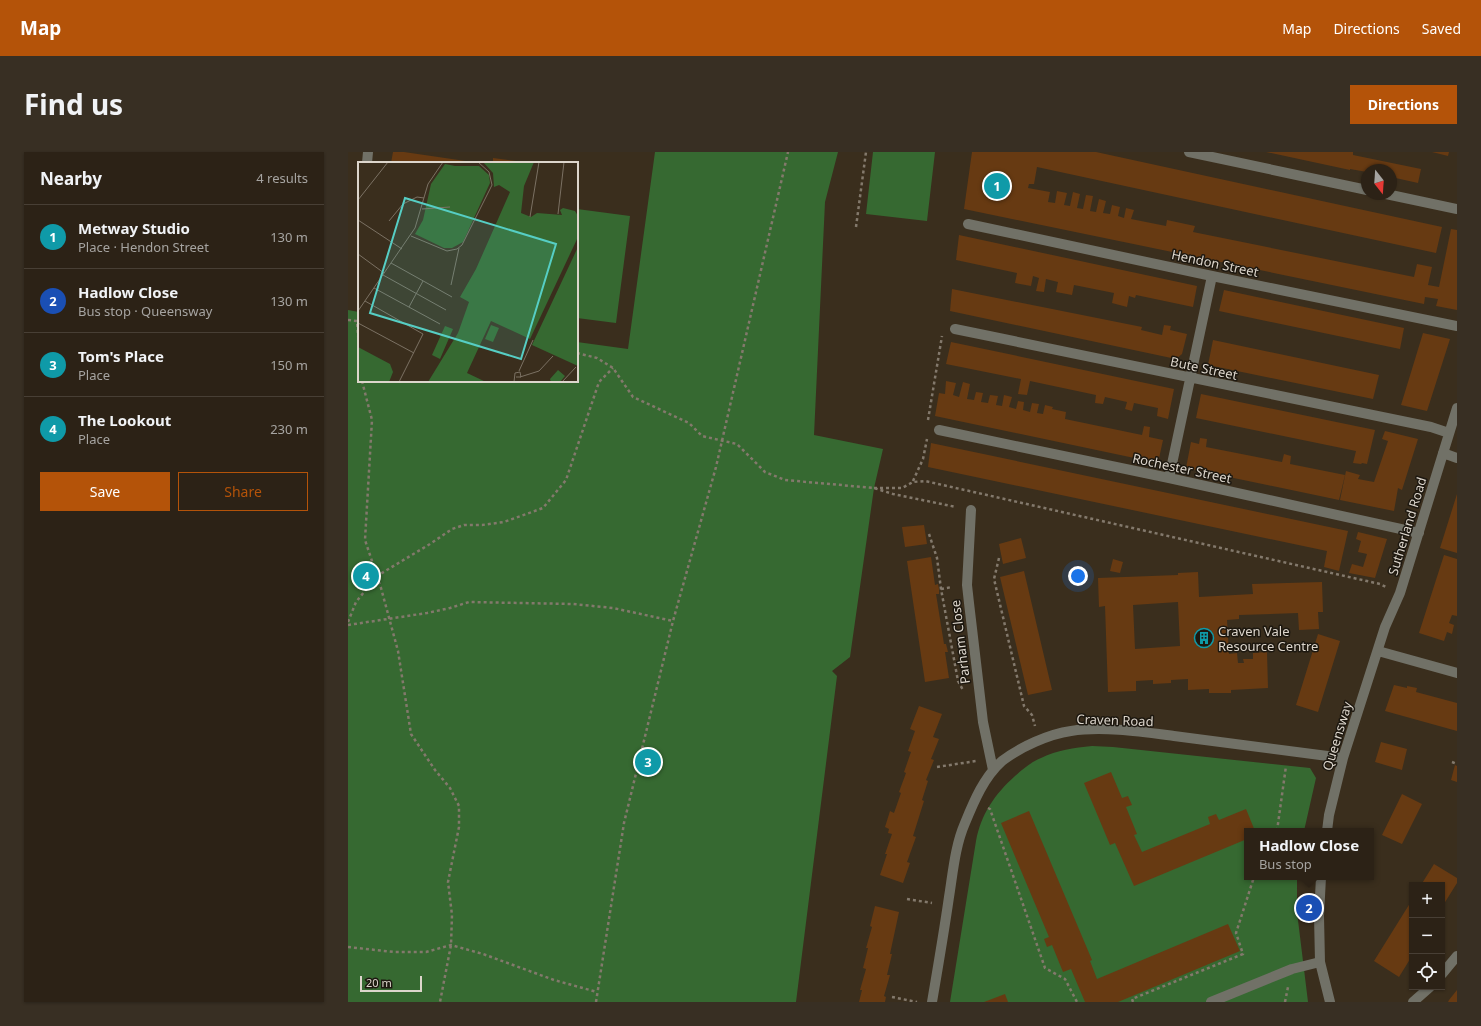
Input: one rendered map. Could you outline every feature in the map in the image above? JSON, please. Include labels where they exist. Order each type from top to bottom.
[{"type":"street","points":[[1189,152],[1361,189]]},
{"type":"street","points":[[1397,196],[1457,209]]},
{"type":"street","name":"Hendon Street","points":[[968,224],[1457,326]]},
{"type":"street","points":[[1169,478],[1212,276]]},
{"type":"street","name":"Bute Street","points":[[955,328],[1431,427],[1449,433]]},
{"type":"street","name":"Sutherland Road","points":[[1378,651],[1400,593],[1457,408]]},
{"type":"street","name":"Rochester Street","points":[[939,430],[1169,478],[1419,533]]},
{"type":"street","points":[[1443,453],[1457,458]]},
{"type":"street","name":"Parham Close","points":[[971,510],[967,585],[980,701],[993,770]]},
{"type":"street","points":[[1378,651],[1457,673]]},
{"type":"street","name":"Queensway","points":[[1328,828],[1343,758],[1378,651]]},
{"type":"street","name":"Craven Road","points":[[932,1002],[957,850],[964,825],[975,799],[993,770],[1003,761],[1031,744],[1070,731],[1085,729],[1146,733],[1343,758]]},
{"type":"street","points":[[1321,880],[1319,916],[1320,962],[1330,1002]]},
{"type":"street","points":[[1445,970],[1457,956]]},
{"type":"street","points":[[1211,1002],[1292,969],[1320,962]]},
{"type":"street","points":[[1413,1002],[1427,990]]},
{"type":"path","points":[[596,1002],[624,822],[673,621],[716,467],[788,152]]},
{"type":"path","points":[[856,227],[866,152]]},
{"type":"path","points":[[348,320],[358,321]]},
{"type":"path","points":[[927,422],[943,326],[955,328]]},
{"type":"path","points":[[578,353],[597,358],[613,368],[634,397],[689,423],[702,436],[737,444],[765,472],[785,480],[874,488],[902,488],[919,480],[925,481],[1380,584],[1400,593]]},
{"type":"path","points":[[348,622],[356,602],[377,576],[452,529],[464,525],[482,525],[504,522],[543,508],[566,480],[599,382],[613,368]]},
{"type":"path","points":[[362,382],[372,420],[365,540],[377,576],[398,652],[411,734],[435,770],[450,788],[459,806],[459,827],[448,882],[452,915],[451,946],[440,1002]]},
{"type":"path","points":[[913,482],[923,459],[927,443],[927,434]]},
{"type":"path","points":[[874,488],[893,494],[971,510]]},
{"type":"path","points":[[929,534],[937,558],[941,589],[958,681],[964,692]]},
{"type":"path","points":[[998,558],[994,578],[1024,706],[1032,715],[1035,727]]},
{"type":"path","points":[[348,625],[450,608],[469,602],[573,604],[613,608],[673,621]]},
{"type":"path","points":[[937,768],[983,759]]},
{"type":"path","points":[[1277,828],[1286,762]]},
{"type":"path","points":[[1452,762],[1457,764]]},
{"type":"path","points":[[975,799],[990,809],[1045,968],[1065,979],[1077,1002]]},
{"type":"path","points":[[1133,1002],[1132,999],[1243,954],[1236,933],[1253,880]]},
{"type":"path","points":[[907,899],[933,903]]},
{"type":"path","points":[[348,947],[394,952],[426,952],[451,946],[483,954],[554,980],[597,992]]},
{"type":"path","points":[[892,998],[918,1002]]},
{"type":"green space","points":[[655,152],[838,152],[825,202],[814,435],[883,449],[874,488],[850,657],[832,671],[837,676],[796,1002],[348,1002],[348,310],[358,312],[358,382],[578,382],[578,342],[628,349]]},
{"type":"green space","points":[[873,152],[935,152],[927,221],[866,214]]},
{"type":"green space","points":[[578,209],[630,216],[616,323],[578,318]]},
{"type":"green space","points":[[1092,746],[1113,747],[1310,768],[1316,778],[1305,828],[1244,828],[1244,880],[1297,880],[1297,912],[1308,1002],[950,1002],[976,841],[985,813],[1001,790],[1024,768],[1047,755]]},
{"type":"building","points":[[393,152],[404,152],[472,162],[391,162]]},
{"type":"building","points":[[972,152],[1096,152],[1442,227],[1436,253],[1037,167],[1034,184],[1029,184],[1028,188],[1050,192],[1048,202],[1055,203],[1057,191],[1067,193],[1064,205],[1070,206],[1073,192],[1080,194],[1077,208],[1083,209],[1086,195],[1093,196],[1090,211],[1096,212],[1099,199],[1106,201],[1103,213],[1110,214],[1112,205],[1120,207],[1118,216],[1124,218],[1126,208],[1134,210],[1131,219],[1166,226],[1167,220],[1195,226],[1193,232],[1414,277],[1417,264],[1432,267],[1428,285],[1439,287],[1451,229],[1457,230],[1457,310],[1436,306],[1438,299],[1425,297],[1424,304],[964,209]]},
{"type":"building","points":[[1266,152],[1353,152],[1353,155],[1397,164],[1361,164],[1361,171],[1350,170]]},
{"type":"building","points":[[1432,152],[1449,152],[1448,156]]},
{"type":"building","points":[[493,158],[524,162],[493,162]]},
{"type":"building","points":[[1397,164],[1421,169],[1418,183],[1397,178]]},
{"type":"building","points":[[959,235],[1197,286],[1193,307],[1136,295],[1135,298],[1129,296],[1127,307],[1112,303],[1114,293],[1074,285],[1072,295],[1056,292],[1058,282],[1046,279],[1044,292],[1036,291],[1039,278],[1033,276],[1031,286],[1015,283],[1017,273],[956,260]]},
{"type":"building","points":[[952,289],[1142,327],[1141,330],[1162,335],[1164,325],[1171,326],[1170,330],[1187,334],[1182,354],[1176,359],[950,311]]},
{"type":"building","points":[[1224,290],[1404,328],[1400,349],[1219,311]]},
{"type":"building","points":[[1423,333],[1450,339],[1427,411],[1401,405]]},
{"type":"building","points":[[1213,340],[1379,375],[1373,399],[1208,365]]},
{"type":"building","points":[[951,342],[1174,389],[1168,419],[1157,416],[1158,408],[1134,403],[1132,411],[1125,409],[1127,402],[1105,397],[1103,404],[1095,403],[1096,395],[1030,381],[1027,395],[1018,394],[1021,379],[946,364]]},
{"type":"building","points":[[946,381],[956,383],[953,395],[959,397],[963,382],[970,384],[967,399],[974,400],[976,392],[983,393],[981,402],[988,403],[990,395],[998,396],[996,405],[1002,406],[1004,395],[1012,397],[1009,407],[1016,409],[1018,401],[1024,402],[1023,410],[1030,412],[1032,403],[1039,404],[1037,413],[1043,414],[1045,405],[1053,407],[1052,409],[1066,412],[1065,419],[1142,435],[1144,426],[1150,427],[1149,437],[1163,440],[1158,463],[935,416],[939,393],[945,394]]},
{"type":"building","points":[[1201,394],[1375,430],[1367,464],[1353,463],[1356,451],[1196,418]]},
{"type":"building","points":[[1385,431],[1418,439],[1402,490],[1398,488],[1394,511],[1340,500],[1346,471],[1360,475],[1358,479],[1374,482],[1388,441],[1382,439]]},
{"type":"building","points":[[1200,438],[1207,439],[1206,447],[1282,462],[1284,454],[1291,456],[1290,464],[1345,475],[1339,500],[1186,468],[1191,442],[1199,444]]},
{"type":"building","points":[[931,443],[1348,531],[1339,571],[1324,567],[1327,551],[928,467]]},
{"type":"building","points":[[1457,494],[1457,553],[1440,548]]},
{"type":"building","points":[[924,525],[927,544],[905,547],[902,527]]},
{"type":"building","points":[[1358,532],[1387,539],[1375,578],[1349,573],[1352,564],[1363,567],[1367,554],[1358,552],[1361,541],[1356,539]]},
{"type":"building","points":[[1021,538],[1026,558],[1003,564],[999,544]]},
{"type":"building","points":[[1444,555],[1457,559],[1457,616],[1452,615],[1449,623],[1454,625],[1452,634],[1447,632],[1444,641],[1419,633]]},
{"type":"building","points":[[931,557],[935,585],[938,584],[939,589],[939,594],[936,594],[944,644],[946,644],[948,652],[945,652],[949,678],[925,682],[907,561]]},
{"type":"building","points":[[1113,559],[1123,562],[1120,573],[1110,571]]},
{"type":"building","points":[[1024,571],[1052,690],[1028,695],[1000,577]]},
{"type":"building","name":"Craven Vale Resource Centre","points":[[1198,572],[1199,597],[1253,594],[1252,584],[1322,582],[1323,612],[1318,612],[1319,629],[1299,630],[1298,613],[1239,615],[1239,619],[1227,620],[1229,654],[1237,653],[1238,663],[1244,663],[1243,659],[1253,659],[1253,653],[1267,652],[1268,688],[1231,690],[1231,693],[1209,693],[1209,689],[1188,690],[1188,679],[1171,680],[1171,683],[1153,684],[1153,680],[1136,681],[1136,691],[1108,692],[1105,606],[1099,607],[1098,578],[1178,575],[1178,573]],"holes":[[[1178,602],[1180,646],[1135,649],[1133,605]]]},
{"type":"building","points":[[1318,634],[1340,641],[1318,712],[1296,705]]},
{"type":"building","points":[[1394,685],[1407,688],[1407,686],[1417,688],[1416,692],[1457,703],[1457,731],[1385,711]]},
{"type":"building","points":[[919,706],[942,714],[933,737],[939,739],[931,759],[934,760],[926,780],[928,781],[922,800],[924,801],[913,836],[916,837],[907,862],[910,863],[903,883],[880,875],[892,834],[888,833],[889,829],[885,827],[890,811],[894,813],[901,793],[899,792],[906,773],[904,772],[911,752],[908,751],[915,731],[910,729]]},
{"type":"building","points":[[1381,742],[1407,749],[1402,770],[1375,762]]},
{"type":"building","points":[[1455,765],[1457,766],[1457,782],[1451,780]]},
{"type":"building","points":[[1111,772],[1122,798],[1128,796],[1132,805],[1126,807],[1137,834],[1134,835],[1142,852],[1210,824],[1208,817],[1216,814],[1219,820],[1246,809],[1254,828],[1244,828],[1244,840],[1134,886],[1115,843],[1110,845],[1084,783]]},
{"type":"building","points":[[1402,794],[1422,804],[1402,844],[1382,835]]},
{"type":"building","points":[[1029,811],[1092,960],[1090,961],[1097,979],[1228,924],[1240,951],[1118,1002],[1085,1002],[1071,969],[1063,972],[1052,945],[1047,947],[1044,939],[1049,937],[1001,823]]},
{"type":"building","points":[[1434,864],[1457,878],[1457,883],[1445,902],[1445,882],[1423,882]]},
{"type":"building","points":[[1303,899],[1307,899],[1307,911],[1303,911]]},
{"type":"building","points":[[1409,905],[1409,961],[1399,977],[1374,961]]},
{"type":"building","points":[[875,906],[899,912],[887,975],[890,975],[884,996],[886,997],[885,1002],[859,1002],[862,990],[860,990],[866,969],[863,968],[868,948],[866,948],[872,927],[870,926]]},
{"type":"building","points":[[1457,990],[1457,1002],[1448,1002],[1449,1000]]},
{"type":"building","points":[[1005,994],[1008,1002],[984,1002]]},
{"type":"place","name":"Metway Studio","points":[[997,186]]},
{"type":"place","name":"The Lookout","points":[[366,576]]},
{"type":"place","name":"Craven Vale Resource Centre","points":[[1204,638]]},
{"type":"place","name":"Tom's Place","points":[[648,762]]},
{"type":"place","name":"Hadlow Close","points":[[1309,908]]}]
